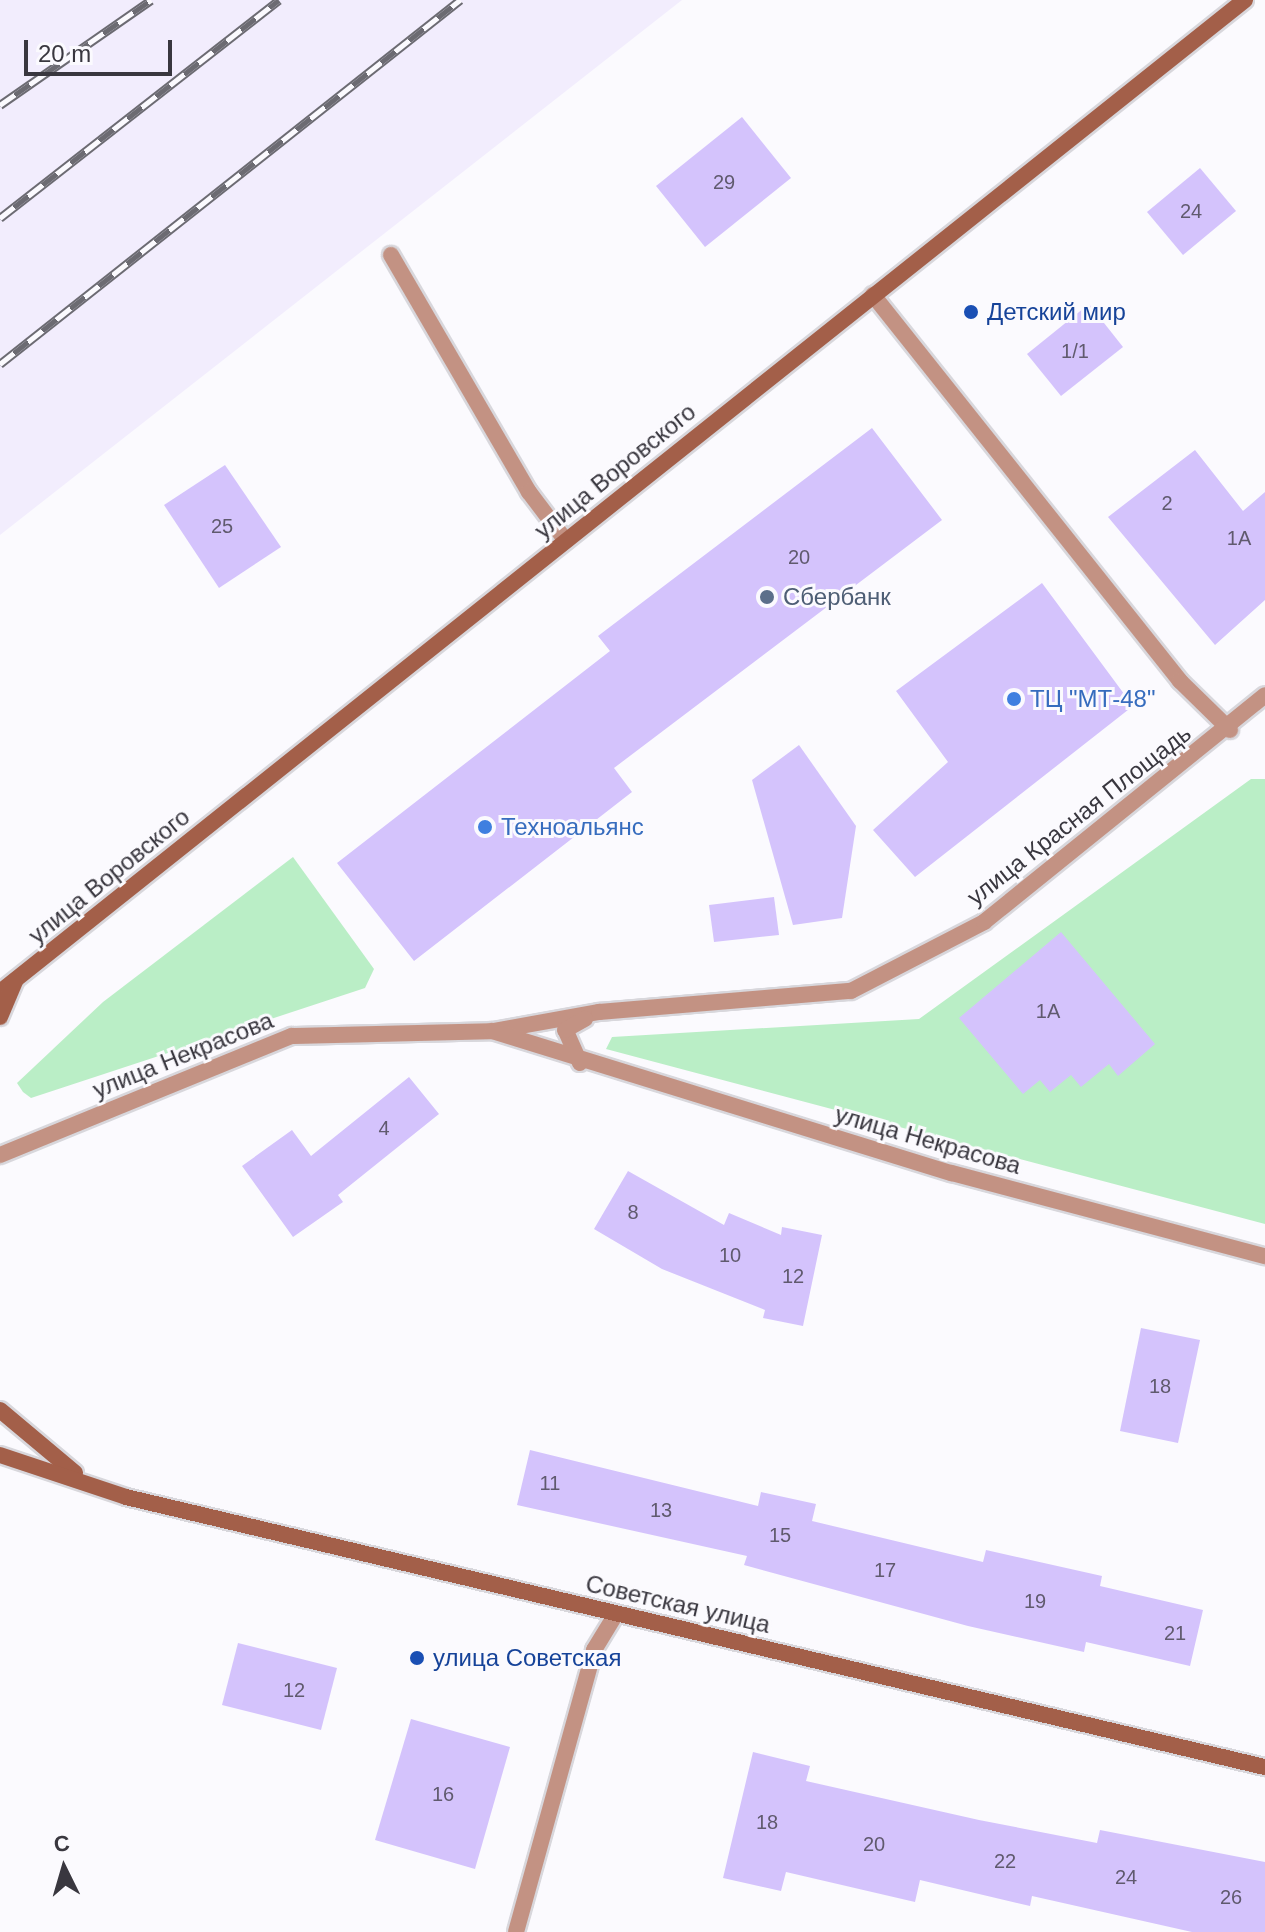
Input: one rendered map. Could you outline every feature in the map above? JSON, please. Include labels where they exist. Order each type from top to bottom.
[{"type":"main road","name":"улица Воровского","points":[[0,992],[1245,0]]},
{"type":"main road","name":"улица Воровского","points":[[0,1017],[15,979]]},
{"type":"main road","name":"Советская улица","points":[[0,1410],[83,1479]]},
{"type":"main road","name":"Советская улица","points":[[0,1455],[83,1479],[126,1497],[1265,1767]]},
{"type":"street","points":[[391,255],[529,492],[566,541]]},
{"type":"street","points":[[873,295],[1180,681],[1230,730]]},
{"type":"street","name":"улица Красная Площадь","points":[[492,1031],[599,1012],[851,991],[984,922],[1230,730],[1265,695]]},
{"type":"street","points":[[580,1063],[565,1030],[599,1012]]},
{"type":"street","name":"улица Некрасова","points":[[0,1155],[292,1036],[492,1031],[580,1063],[1265,1256]]},
{"type":"street","points":[[516,1932],[594,1650],[616,1614]]},
{"type":"shaded area","points":[[0,0],[682,0],[0,535]]},
{"type":"green space","points":[[1251,779],[1265,779],[1265,1224],[606,1049],[612,1037],[919,1019]]},
{"type":"green space","points":[[293,857],[374,969],[365,988],[31,1098],[23,1092],[17,1083],[103,1002]]},
{"type":"building","points":[[742,117],[791,178],[705,247],[656,186]]},
{"type":"building","points":[[1200,168],[1236,211],[1183,255],[1147,212]]},
{"type":"building","points":[[1089,304],[1123,347],[1061,396],[1027,354]]},
{"type":"building","points":[[872,428],[942,520],[614,768],[632,792],[414,961],[337,863],[610,651],[598,636]]},
{"type":"building","points":[[1195,450],[1243,511],[1265,492],[1265,600],[1215,645],[1108,517]]},
{"type":"building","points":[[225,465],[281,547],[219,588],[164,505]]},
{"type":"building","name":"ТЦ \"МТ-48\"","points":[[1042,583],[1133,706],[915,877],[873,830],[948,762],[896,691]]},
{"type":"building","points":[[799,745],[856,826],[842,918],[793,925],[752,780]]},
{"type":"building","points":[[774,897],[779,935],[714,942],[709,905]]},
{"type":"building","points":[[1061,932],[1155,1044],[1118,1076],[1109,1064],[1081,1087],[1071,1075],[1050,1092],[1040,1080],[1023,1094],[959,1018]]},
{"type":"building","points":[[409,1077],[439,1114],[338,1195],[343,1202],[293,1237],[242,1166],[292,1130],[311,1156]]},
{"type":"building","points":[[628,1171],[724,1225],[729,1213],[781,1235],[782,1227],[822,1235],[803,1326],[763,1318],[765,1310],[662,1269],[594,1229]]},
{"type":"building","points":[[1141,1328],[1200,1340],[1178,1443],[1120,1431]]},
{"type":"building","points":[[530,1450],[758,1506],[761,1492],[816,1504],[812,1521],[983,1562],[986,1550],[1102,1576],[1100,1586],[1203,1610],[1190,1666],[1086,1642],[1084,1652],[968,1626],[744,1565],[747,1556],[517,1505]]},
{"type":"building","points":[[238,1643],[337,1668],[321,1730],[222,1705]]},
{"type":"building","points":[[411,1719],[510,1747],[475,1869],[375,1840]]},
{"type":"building","points":[[753,1752],[810,1766],[806,1781],[979,1820],[1097,1843],[1100,1830],[1265,1862],[1265,1932],[1192,1932],[1032,1896],[1030,1906],[920,1880],[915,1902],[786,1872],[781,1891],[723,1878]]},
{"type":"railway","points":[[0,105],[151,0]]},
{"type":"railway","points":[[0,218],[279,0]]},
{"type":"railway","points":[[0,364],[460,0]]},
{"type":"place","name":"Детский мир","points":[[971,312]]},
{"type":"place","name":"Сбербанк","points":[[767,597]]},
{"type":"place","name":"ТЦ \"МТ-48\"","points":[[1014,699]]},
{"type":"place","name":"Техноальянс","points":[[485,827]]},
{"type":"place","name":"улица Советская","points":[[417,1658]]}]
